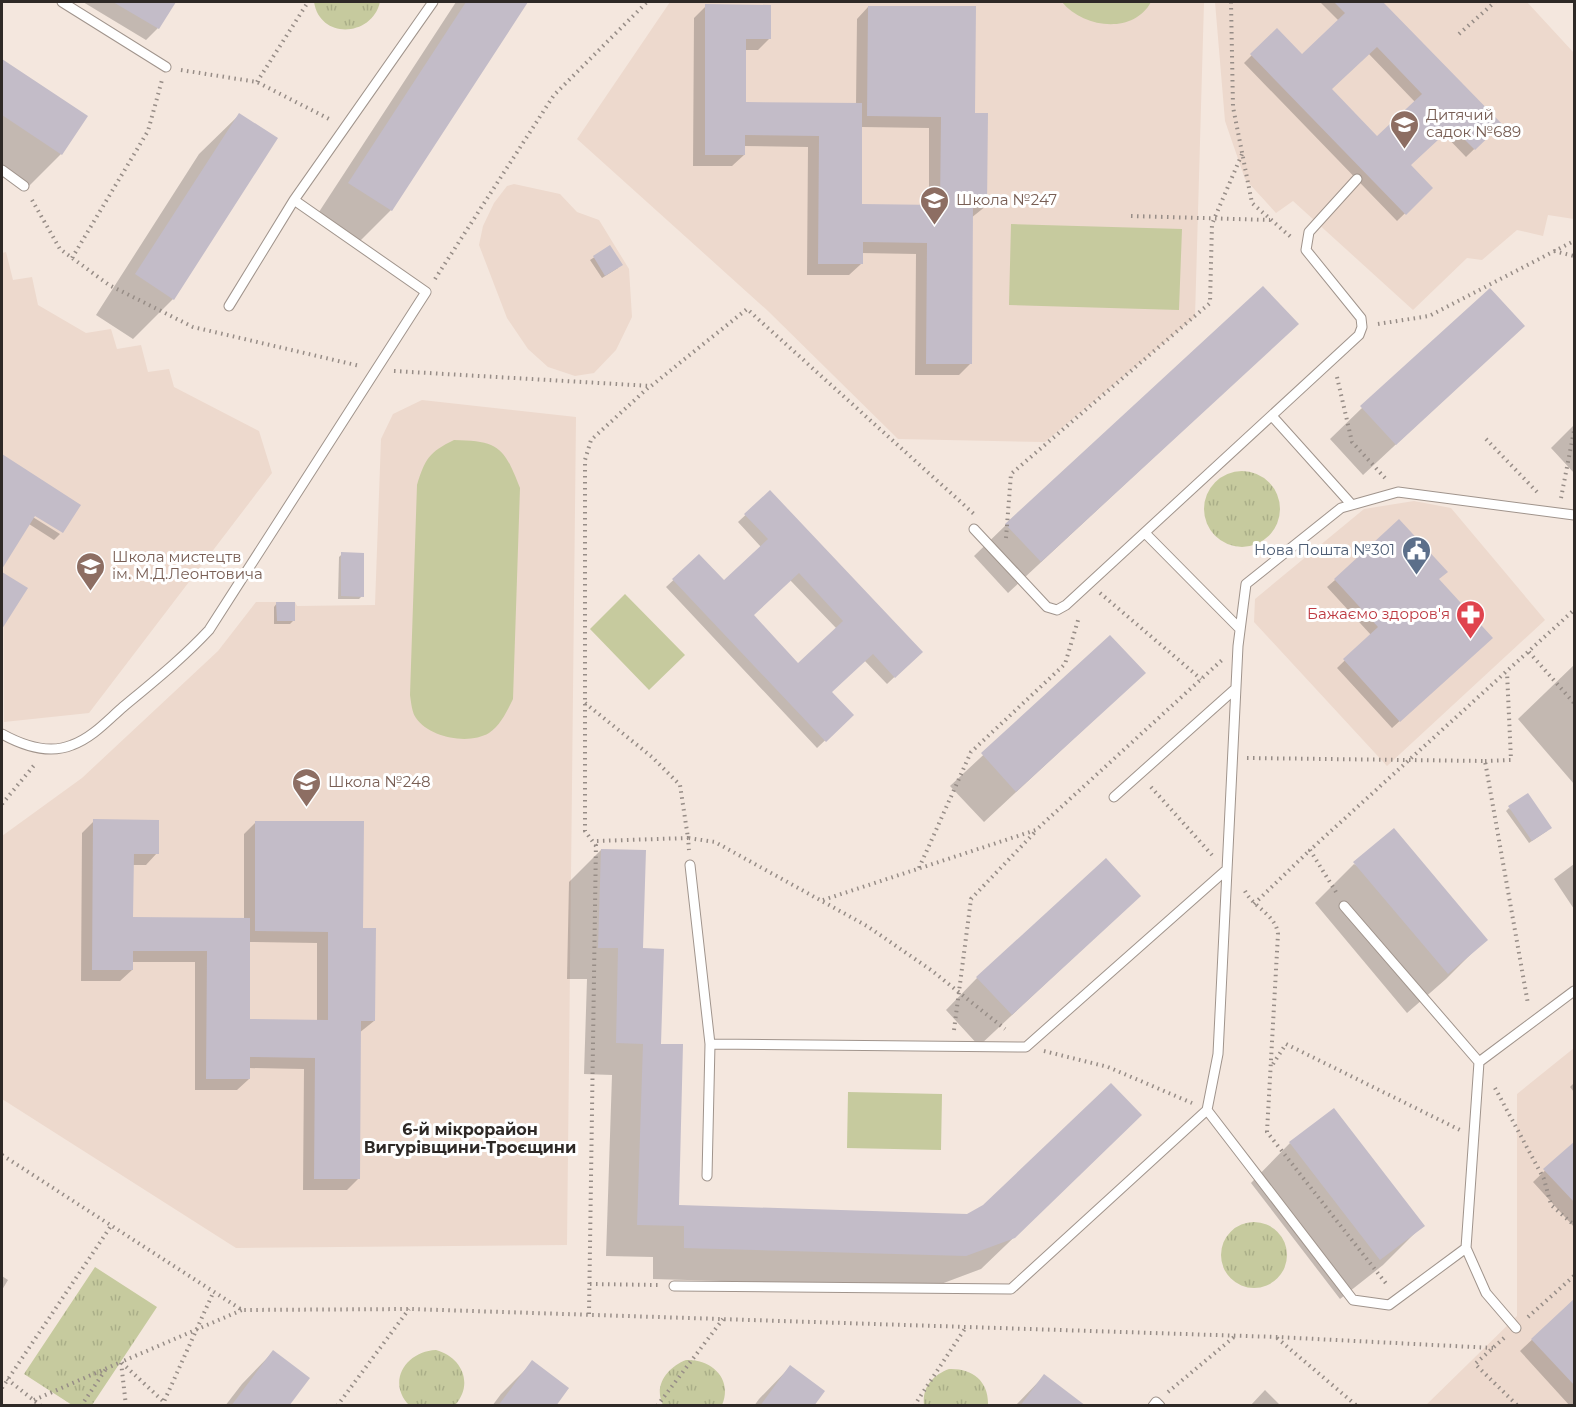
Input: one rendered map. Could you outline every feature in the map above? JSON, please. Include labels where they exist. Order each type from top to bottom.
[{"type":"lane","points":[[62,2],[166,67]]},
{"type":"lane","points":[[229,306],[294,200],[434,2]]},
{"type":"lane","points":[[2,170],[24,186]]},
{"type":"lane","points":[[974,529],[1052,610],[1066,605],[1145,533],[1354,341],[1362,327],[1361,318],[1306,250],[1309,232],[1357,179]]},
{"type":"lane","points":[[2,734],[23,745],[48,749],[71,746],[90,735],[189,652],[209,630],[426,292],[294,200]]},
{"type":"lane","points":[[1272,416],[1352,505]]},
{"type":"lane","points":[[674,1286],[1011,1289],[1207,1110],[1218,1054],[1235,689],[1246,584],[1341,508],[1398,492],[1575,515]]},
{"type":"lane","points":[[1145,533],[1240,629]]},
{"type":"lane","points":[[1114,797],[1235,689]]},
{"type":"lane","points":[[690,865],[710,1044],[707,1176]]},
{"type":"lane","points":[[710,1044],[1026,1047],[1225,871]]},
{"type":"lane","points":[[1344,906],[1479,1062],[1466,1248],[1486,1293],[1516,1328]]},
{"type":"lane","points":[[1479,1062],[1575,992]]},
{"type":"lane","points":[[1207,1110],[1353,1300],[1389,1305],[1466,1248]]},
{"type":"path","points":[[257,82],[308,2]]},
{"type":"path","points":[[426,292],[554,95],[647,2]]},
{"type":"path","points":[[1231,2],[1233,107],[1252,203],[1306,250]]},
{"type":"path","points":[[1459,34],[1495,2]]},
{"type":"path","points":[[72,258],[148,131],[166,67],[257,82],[345,127]]},
{"type":"path","points":[[996,535],[1005,543],[1011,474],[1210,303],[1212,224],[1242,154]]},
{"type":"path","points":[[24,186],[60,249],[109,285],[194,327],[376,370],[651,386]]},
{"type":"path","points":[[1131,216],[1271,220]]},
{"type":"path","points":[[1362,327],[1430,316],[1575,241]]},
{"type":"path","points":[[1553,251],[1575,256]]},
{"type":"path","points":[[596,846],[585,831],[585,460],[591,440],[651,386],[747,309],[979,519]]},
{"type":"path","points":[[1334,360],[1352,442],[1398,492]]},
{"type":"path","points":[[1557,513],[1575,431]]},
{"type":"path","points":[[1486,439],[1557,513]]},
{"type":"path","points":[[918,869],[971,752],[1065,664],[1088,584],[1201,679]]},
{"type":"path","points":[[1254,904],[1310,850],[1575,610]]},
{"type":"path","points":[[952,1046],[971,898],[1036,830],[1238,646]]},
{"type":"path","points":[[1528,652],[1575,704]]},
{"type":"path","points":[[1232,757],[1408,762],[1511,760],[1507,672]]},
{"type":"path","points":[[585,703],[652,757],[680,785],[690,865]]},
{"type":"path","points":[[2,804],[48,749]]},
{"type":"path","points":[[1485,761],[1531,1023]]},
{"type":"path","points":[[1140,774],[1225,871]]},
{"type":"path","points":[[822,901],[1036,830]]},
{"type":"path","points":[[589,1314],[596,841],[688,838],[715,842],[867,926],[931,970],[1026,1047],[1108,1066],[1207,1110]]},
{"type":"path","points":[[1310,850],[1344,906]]},
{"type":"path","points":[[1245,886],[1245,892],[1254,904],[1275,921],[1278,934],[1267,1132],[1398,1299]]},
{"type":"path","points":[[1272,1066],[1286,1044],[1474,1137]]},
{"type":"path","points":[[1479,1062],[1519,1128],[1544,1179],[1551,1205],[1575,1225]]},
{"type":"path","points":[[2,1155],[242,1310]]},
{"type":"path","points":[[2,1388],[111,1226]]},
{"type":"path","points":[[590,1284],[674,1286]]},
{"type":"path","points":[[121,1362],[163,1404],[213,1293]]},
{"type":"path","points":[[34,1401],[198,1327],[242,1310],[410,1309],[589,1314],[1277,1337],[1493,1348]]},
{"type":"path","points":[[337,1406],[410,1309]]},
{"type":"path","points":[[657,1406],[723,1319]]},
{"type":"path","points":[[914,1406],[966,1327]]},
{"type":"path","points":[[1156,1404],[1235,1336]]},
{"type":"path","points":[[1277,1337],[1357,1406]]},
{"type":"path","points":[[121,1362],[126,1406]]},
{"type":"path","points":[[1475,1364],[1518,1406]]},
{"type":"path","points":[[81,1406],[107,1368]]},
{"type":"path","points":[[7,1379],[41,1406]]},
{"type":"shaded area","name":"Школа №247","points":[[670,2],[1204,2],[1195,317],[1045,442],[898,439],[768,311],[577,139]]},
{"type":"shaded area","name":"Дитячий садок №689","points":[[1215,2],[1527,2],[1574,53],[1574,219],[1548,215],[1543,236],[1517,230],[1482,260],[1467,258],[1413,310],[1293,201],[1276,213],[1245,179],[1225,121]]},
{"type":"shaded area","points":[[514,184],[560,194],[577,212],[599,220],[629,269],[632,317],[616,350],[594,373],[575,376],[548,367],[528,349],[507,318],[479,245],[483,226],[494,203],[507,186]]},
{"type":"shaded area","name":"Школа мистецтв ім. М.Д.Леонтовича","points":[[6,252],[13,280],[32,277],[38,305],[86,333],[111,329],[117,349],[141,345],[148,372],[169,369],[174,387],[259,431],[272,473],[89,713],[4,722],[2,253]]},
{"type":"shaded area","name":"Школа №248","points":[[422,400],[576,417],[567,1245],[236,1248],[2,1099],[2,836],[82,778],[218,651],[256,602],[295,602],[297,606],[375,605],[381,439],[393,414]]},
{"type":"shaded area","points":[[1414,501],[1451,508],[1545,620],[1387,766],[1254,622],[1255,599],[1364,509]]},
{"type":"shaded area","points":[[1574,1048],[1574,1405],[1425,1406],[1517,1316],[1517,1094]]},
{"type":"green space","points":[[314,2],[380,2],[375,14],[367,22],[346,29],[335,28],[326,23],[318,14]]},
{"type":"green space","points":[[1062,2],[1151,2],[1143,13],[1132,20],[1108,24],[1082,18]]},
{"type":"green space","points":[[1011,224],[1182,229],[1179,310],[1009,305]]},
{"type":"green space","points":[[454,440],[481,442],[498,449],[509,463],[520,488],[513,699],[503,718],[493,730],[481,737],[471,739],[450,738],[422,725],[414,713],[410,695],[417,485],[429,457],[439,448]]},
{"type":"green space","points":[[1242,471],[1256,474],[1269,482],[1277,495],[1280,509],[1277,523],[1269,536],[1256,544],[1242,547],[1228,544],[1215,536],[1207,523],[1204,509],[1207,495],[1215,482],[1228,474]]},
{"type":"green space","points":[[625,594],[685,655],[649,690],[590,629]]},
{"type":"green space","points":[[848,1092],[942,1094],[941,1150],[847,1148]]},
{"type":"green space","points":[[1254,1222],[1266,1225],[1277,1232],[1284,1243],[1287,1255],[1284,1267],[1277,1278],[1266,1285],[1254,1288],[1242,1285],[1231,1278],[1224,1267],[1221,1255],[1224,1243],[1231,1232],[1242,1225]]},
{"type":"green space","points":[[95,1267],[157,1307],[92,1405],[72,1405],[24,1374]]},
{"type":"green space","points":[[436,1350],[453,1359],[462,1372],[464,1389],[461,1397],[455,1405],[409,1405],[402,1396],[399,1386],[403,1369],[416,1356]]},
{"type":"green space","points":[[686,1360],[704,1363],[718,1372],[725,1387],[722,1405],[663,1405],[660,1391],[664,1378],[673,1367]]},
{"type":"green space","points":[[949,1369],[965,1371],[978,1378],[986,1389],[988,1405],[924,1405],[925,1393],[930,1382]]},
{"type":"building","points":[[113,2],[176,2],[159,29]]},
{"type":"building","points":[[466,2],[528,2],[392,211],[348,183]]},
{"type":"building","points":[[1334,2],[1383,2],[1502,124],[1475,150],[1452,127],[1411,165],[1433,188],[1406,215],[1250,54],[1277,28],[1302,54],[1345,13]],"holes":[[[1377,47],[1422,94],[1377,136],[1332,89]]]},
{"type":"building","points":[[705,4],[771,5],[771,39],[746,39],[746,102],[862,103],[862,204],[940,205],[941,117],[867,116],[868,6],[976,6],[975,113],[988,113],[987,206],[973,206],[972,364],[926,364],[927,243],[863,242],[863,264],[818,264],[819,136],[745,135],[745,155],[705,155]]},
{"type":"building","points":[[2,59],[88,116],[62,155],[2,115]]},
{"type":"building","points":[[239,113],[278,138],[174,300],[135,274]]},
{"type":"building","points":[[610,245],[623,265],[605,276],[593,256]]},
{"type":"building","points":[[1263,286],[1299,324],[1041,562],[1005,524]]},
{"type":"building","points":[[1490,288],[1525,326],[1396,445],[1360,406]]},
{"type":"building","points":[[2,454],[81,505],[63,533],[35,516],[2,569]]},
{"type":"building","points":[[770,490],[923,652],[895,678],[873,654],[832,692],[854,715],[826,742],[672,579],[699,554],[724,580],[768,539],[744,514]],"holes":[[[799,573],[843,621],[798,663],[754,615]]]},
{"type":"building","points":[[1399,519],[1448,572],[1439,579],[1493,638],[1400,722],[1343,659],[1378,627],[1334,579]]},
{"type":"building","points":[[341,552],[364,553],[364,597],[341,596]]},
{"type":"building","points":[[2,572],[28,588],[2,629]]},
{"type":"building","points":[[276,602],[295,602],[295,621],[277,621]]},
{"type":"building","points":[[1110,635],[1146,673],[1016,792],[981,753]]},
{"type":"building","points":[[1528,793],[1552,828],[1532,841],[1508,806]]},
{"type":"building","points":[[93,819],[159,820],[159,854],[134,854],[133,917],[250,918],[250,1019],[328,1020],[328,932],[255,931],[255,821],[364,821],[363,928],[376,928],[375,1021],[361,1021],[360,1179],[314,1179],[315,1058],[250,1057],[250,1079],[206,1079],[207,951],[133,951],[133,970],[92,970]]},
{"type":"building","points":[[1394,828],[1488,940],[1448,974],[1353,862]]},
{"type":"building","points":[[601,849],[646,850],[643,948],[664,949],[661,1044],[683,1044],[679,1205],[967,1214],[983,1205],[1111,1083],[1142,1115],[1015,1238],[966,1256],[684,1248],[684,1226],[637,1225],[643,1044],[616,1043],[618,948],[598,948]]},
{"type":"building","points":[[1106,858],[1141,896],[1012,1015],[976,977]]},
{"type":"building","points":[[1334,1108],[1425,1226],[1380,1260],[1289,1142]]},
{"type":"building","points":[[1575,1141],[1575,1203],[1543,1169]]},
{"type":"building","points":[[1575,1298],[1575,1386],[1531,1339]]},
{"type":"building","points":[[273,1350],[310,1378],[289,1406],[231,1406]]},
{"type":"building","points":[[532,1360],[569,1388],[556,1406],[498,1406]]},
{"type":"building","points":[[790,1365],[825,1391],[814,1406],[760,1406]]},
{"type":"building","points":[[1044,1374],[1086,1406],[1020,1406]]},
{"type":"place","name":"Дитячий садок №689","points":[[1405,150]]},
{"type":"place","name":"Школа №247","points":[[935,226]]},
{"type":"place","name":"Нова Пошта №301","points":[[1416,576]]},
{"type":"place","name":"Школа мистецтв ім. М.Д.Леонтовича","points":[[91,592]]},
{"type":"place","name":"Бажаємо здоров'я","points":[[1471,640]]},
{"type":"place","name":"Школа №248","points":[[307,808]]},
{"type":"district","name":"6-й мікрорайон Вигурівщини-Троєщини","points":[[470,1138]]}]
